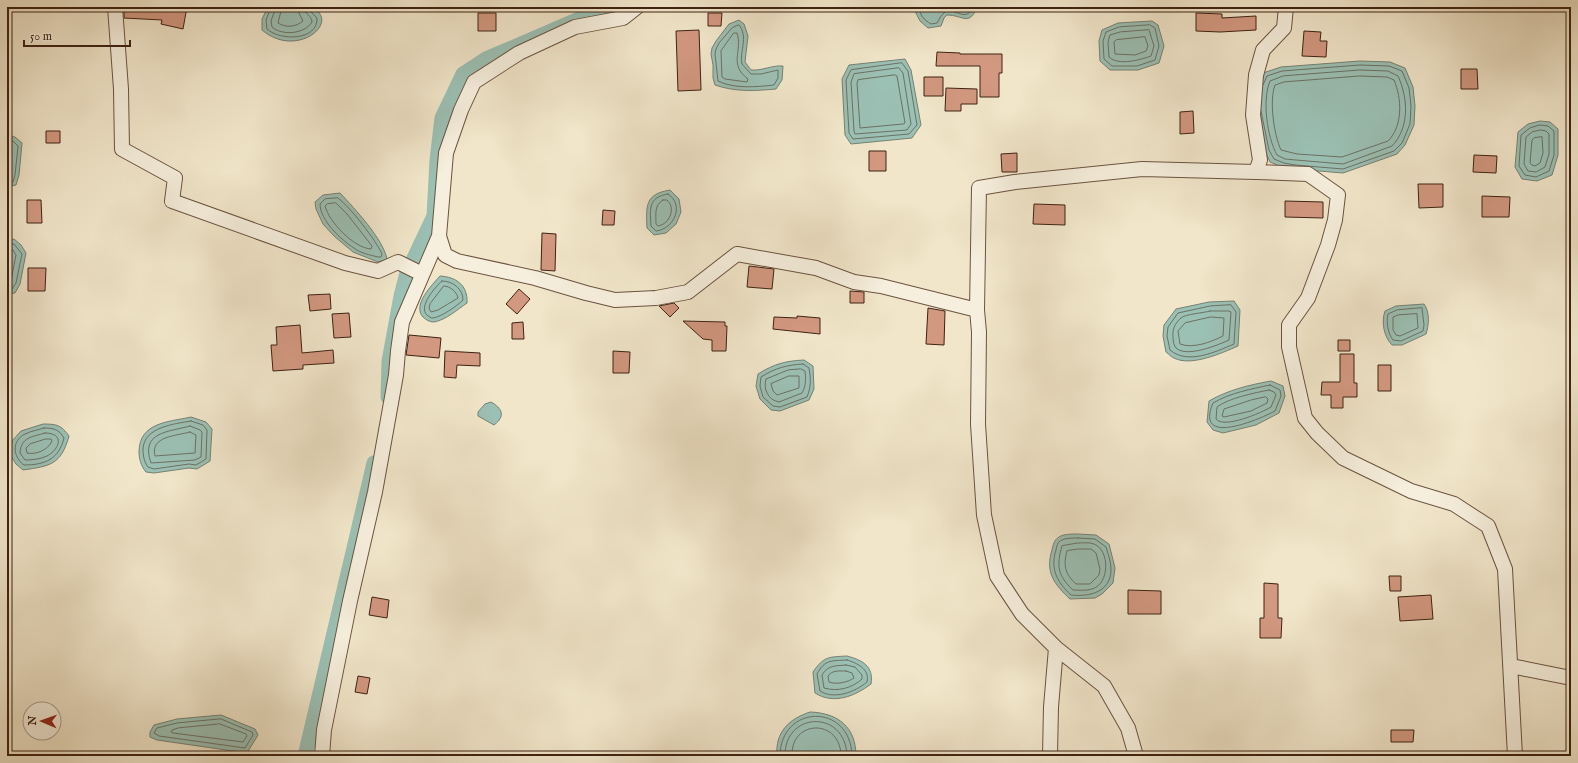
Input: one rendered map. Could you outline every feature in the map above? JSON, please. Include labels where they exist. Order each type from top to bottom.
[{"type":"street","points":[[115,7],[121,89],[122,149],[175,178],[172,201],[345,263],[378,271],[398,262],[422,274]]},
{"type":"street","points":[[322,756],[324,730],[350,601],[375,492],[396,375],[402,322],[439,236],[446,153],[460,110],[474,82],[519,53],[575,27],[623,18],[637,7]]},
{"type":"street","points":[[1256,172],[1260,160],[1253,115],[1256,75],[1263,50],[1284,28],[1286,7]]},
{"type":"street","points":[[1136,756],[1128,728],[1104,686],[1056,648],[1022,614],[997,576],[984,515],[978,424],[979,332],[977,310],[979,188],[1015,182],[1142,169],[1308,174],[1338,195],[1335,220],[1328,245],[1308,298],[1289,325],[1289,347],[1305,418],[1316,433],[1343,458],[1411,491],[1454,504],[1488,526],[1505,569],[1515,756]]},
{"type":"street","points":[[439,236],[445,255],[457,261],[535,278],[615,300],[656,298],[688,292],[737,254],[816,268],[854,282],[881,286],[977,310]]},
{"type":"street","points":[[1050,756],[1051,707],[1056,648]]},
{"type":"street","points":[[1511,666],[1571,678]]},
{"type":"water","points":[[308,6],[320,13],[322,21],[319,28],[312,35],[301,40],[289,41],[275,38],[262,30],[262,19],[268,7]]},
{"type":"water","points":[[916,7],[977,7],[971,17],[965,18],[947,15],[941,26],[928,28],[920,21],[915,11]]},
{"type":"water","points":[[739,20],[744,24],[748,36],[745,62],[751,70],[783,66],[782,80],[776,89],[745,90],[730,89],[715,85],[711,54],[712,48],[729,24]]},
{"type":"water","points":[[1152,21],[1158,25],[1164,46],[1159,63],[1138,70],[1110,70],[1100,61],[1099,41],[1102,30],[1118,23]]},
{"type":"water","points":[[905,59],[911,70],[921,125],[912,138],[851,144],[845,135],[842,79],[849,65]]},
{"type":"water","points":[[1360,61],[1390,62],[1405,68],[1413,87],[1415,106],[1414,125],[1405,145],[1397,154],[1343,173],[1295,169],[1282,167],[1270,162],[1265,151],[1257,108],[1263,73],[1281,67]]},
{"type":"water","points":[[1540,121],[1550,122],[1558,129],[1558,155],[1552,175],[1537,181],[1522,179],[1515,167],[1518,132],[1528,124]]},
{"type":"water","points":[[7,136],[15,137],[22,143],[19,175],[16,185],[7,187]]},
{"type":"water","points":[[670,190],[679,199],[681,212],[676,224],[666,233],[654,235],[647,228],[647,207],[651,198],[662,192]]},
{"type":"water","points":[[340,193],[380,242],[387,259],[378,262],[353,252],[334,236],[323,224],[316,209],[315,202],[323,195]]},
{"type":"water","points":[[14,239],[21,245],[26,253],[20,284],[15,293],[7,294],[7,242]]},
{"type":"water","points":[[440,276],[451,278],[460,283],[465,291],[467,303],[443,319],[431,322],[423,317],[420,312],[421,301],[424,295]]},
{"type":"water","points":[[1234,301],[1240,310],[1238,346],[1206,358],[1189,361],[1174,358],[1166,352],[1163,336],[1164,325],[1176,309],[1209,302]]},
{"type":"water","points":[[1424,304],[1428,319],[1426,334],[1402,345],[1392,345],[1387,338],[1384,329],[1383,320],[1385,311],[1396,306]]},
{"type":"water","points":[[804,360],[813,366],[814,389],[809,400],[780,411],[771,410],[760,399],[756,386],[758,374],[780,364]]},
{"type":"water","points":[[1271,381],[1283,386],[1285,396],[1279,413],[1256,425],[1223,433],[1213,430],[1207,422],[1209,401],[1239,388]]},
{"type":"water","points":[[491,402],[498,407],[501,412],[498,422],[494,425],[478,416],[478,412],[485,404]]},
{"type":"water","points":[[191,417],[206,422],[212,429],[210,461],[197,469],[189,468],[154,473],[146,472],[140,460],[139,454],[141,441],[144,434],[157,425],[165,422]]},
{"type":"water","points":[[43,424],[52,424],[64,429],[69,436],[66,446],[58,458],[53,462],[40,467],[23,470],[16,464],[10,455],[12,441],[21,431]]},
{"type":"water","points":[[1063,535],[1096,535],[1109,544],[1115,568],[1113,583],[1102,594],[1095,598],[1070,599],[1055,583],[1050,571],[1050,558],[1053,544]]},
{"type":"water","points":[[847,656],[862,662],[869,668],[871,673],[871,684],[844,698],[837,699],[822,697],[815,693],[813,672],[820,663],[827,658]]},
{"type":"water","points":[[810,712],[829,715],[844,724],[853,737],[856,756],[777,756],[778,740],[781,733],[796,718]]},
{"type":"water","points":[[221,715],[255,729],[258,735],[247,753],[157,740],[150,737],[150,732],[154,725],[177,719]]},
{"type":"building","points":[[124,7],[187,7],[183,29],[161,24],[162,20],[124,18]]},
{"type":"building","points":[[478,13],[496,13],[496,31],[478,31]]},
{"type":"building","points":[[708,13],[722,13],[721,26],[708,26]]},
{"type":"building","points":[[1196,13],[1222,14],[1222,18],[1256,16],[1256,30],[1220,32],[1196,31]]},
{"type":"building","points":[[699,30],[701,90],[678,91],[676,31]]},
{"type":"building","points":[[1304,31],[1321,32],[1320,41],[1327,41],[1326,57],[1302,56]]},
{"type":"building","points":[[937,52],[960,54],[1002,54],[1002,73],[999,73],[999,97],[980,97],[980,66],[936,66]]},
{"type":"building","points":[[1461,69],[1477,69],[1478,89],[1461,89]]},
{"type":"building","points":[[924,77],[943,77],[943,96],[924,96]]},
{"type":"building","points":[[946,88],[977,89],[977,104],[961,104],[961,111],[945,111]]},
{"type":"building","points":[[1193,111],[1194,133],[1180,134],[1180,112]]},
{"type":"building","points":[[46,131],[60,131],[60,143],[46,143]]},
{"type":"building","points":[[869,151],[886,151],[886,171],[869,171]]},
{"type":"building","points":[[1017,153],[1017,172],[1002,172],[1001,154]]},
{"type":"building","points":[[1474,155],[1497,156],[1496,173],[1473,172]]},
{"type":"building","points":[[1418,184],[1443,184],[1443,207],[1419,208]]},
{"type":"building","points":[[1482,196],[1510,197],[1509,217],[1482,217]]},
{"type":"building","points":[[27,200],[41,200],[42,223],[27,223]]},
{"type":"building","points":[[1285,201],[1323,202],[1323,218],[1285,217]]},
{"type":"building","points":[[1034,204],[1065,205],[1065,225],[1033,224]]},
{"type":"building","points":[[603,210],[615,211],[614,225],[602,225]]},
{"type":"building","points":[[542,233],[556,234],[555,271],[541,270]]},
{"type":"building","points":[[749,266],[774,269],[772,289],[747,287]]},
{"type":"building","points":[[28,268],[46,268],[45,291],[28,291]]},
{"type":"building","points":[[519,289],[530,299],[517,314],[506,304]]},
{"type":"building","points":[[850,291],[864,292],[864,303],[850,303]]},
{"type":"building","points":[[330,294],[331,309],[310,311],[308,295]]},
{"type":"building","points":[[674,303],[679,308],[670,317],[659,306]]},
{"type":"building","points":[[928,308],[945,311],[944,345],[926,344]]},
{"type":"building","points":[[349,313],[351,337],[334,338],[332,314]]},
{"type":"building","points":[[797,316],[820,318],[820,334],[773,329],[774,317],[797,318]]},
{"type":"building","points":[[683,321],[725,322],[725,326],[727,326],[726,351],[712,351],[712,340],[703,339]]},
{"type":"building","points":[[523,322],[524,339],[512,339],[512,323]]},
{"type":"building","points":[[300,325],[302,353],[333,350],[334,363],[303,365],[303,369],[273,371],[271,345],[277,345],[276,327]]},
{"type":"building","points":[[409,335],[441,338],[439,358],[406,355]]},
{"type":"building","points":[[1338,340],[1350,340],[1350,351],[1338,351]]},
{"type":"building","points":[[445,351],[480,353],[480,366],[457,365],[456,378],[444,377]]},
{"type":"building","points":[[613,351],[630,352],[629,373],[613,373]]},
{"type":"building","points":[[1340,354],[1354,354],[1354,383],[1357,383],[1357,397],[1343,397],[1343,408],[1331,408],[1331,395],[1321,395],[1322,382],[1340,382]]},
{"type":"building","points":[[1378,365],[1391,365],[1391,391],[1378,391]]},
{"type":"building","points":[[1389,576],[1401,576],[1401,591],[1390,591]]},
{"type":"building","points":[[1264,583],[1278,584],[1278,618],[1282,618],[1281,638],[1260,638],[1260,618],[1264,618]]},
{"type":"building","points":[[1128,590],[1161,591],[1161,614],[1128,614]]},
{"type":"building","points":[[1431,595],[1433,619],[1400,621],[1398,597]]},
{"type":"building","points":[[372,597],[389,600],[387,618],[369,615]]},
{"type":"building","points":[[358,676],[370,678],[367,694],[355,692]]},
{"type":"building","points":[[1391,730],[1414,730],[1413,742],[1391,742]]},
{"type":"waterway","points":[[388,397],[389,361],[401,296],[407,273],[434,216],[437,160],[442,118],[463,74],[486,59],[607,7]]},
{"type":"waterway","points":[[305,756],[374,463]]}]
